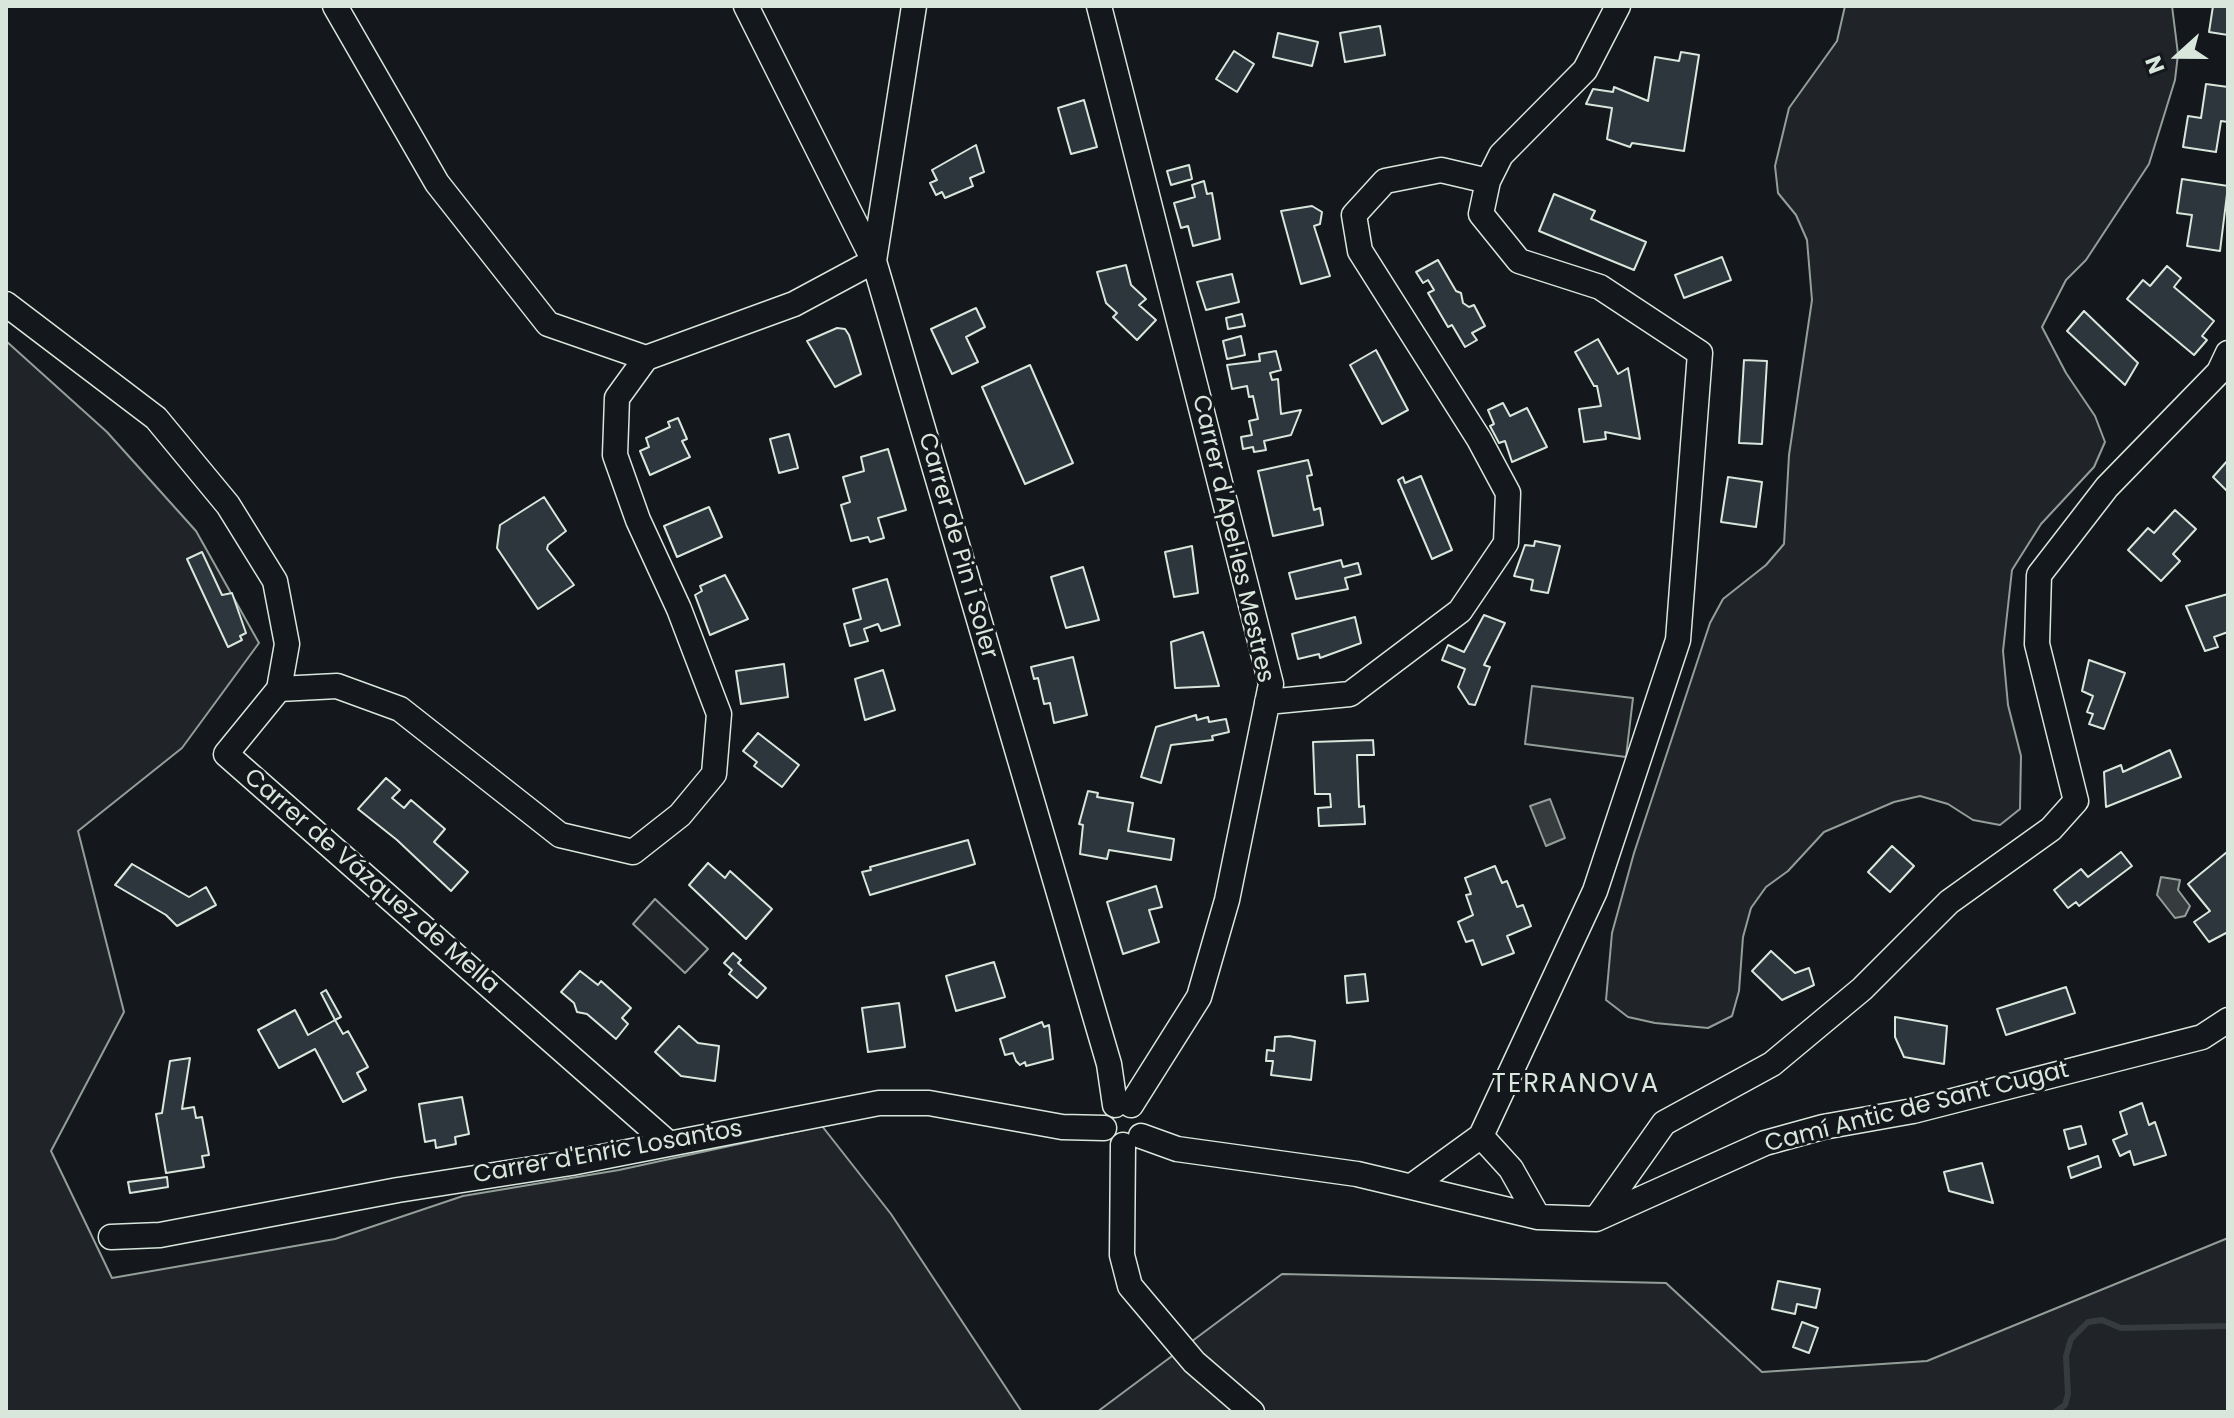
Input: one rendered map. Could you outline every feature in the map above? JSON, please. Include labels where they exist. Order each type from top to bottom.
[{"type":"street","points":[[335,6],[437,183],[548,324],[646,358]]},
{"type":"street","name":"Carrer de Pin i Soler","points":[[746,6],[874,261],[1123,1105]]},
{"type":"street","points":[[279,689],[337,686],[400,709],[560,835],[633,852],[680,815],[714,774],[719,714],[679,609],[638,520],[615,455],[617,398],[646,358],[794,304],[874,261],[914,6]]},
{"type":"street","name":"Carrer d'Apel·les Mestres","points":[[1099,6],[1271,684],[1227,900],[1199,997],[1123,1105]]},
{"type":"street","points":[[1412,1186],[1481,1136],[1595,891],[1678,640],[1700,353],[1600,287],[1519,261],[1481,214],[1488,181],[1501,155],[1585,70],[1618,6]]},
{"type":"street","points":[[1267,702],[1350,694],[1460,611],[1506,543],[1508,493],[1479,439],[1360,251],[1354,215],[1385,181],[1441,170],[1488,181]]},
{"type":"street","name":"Carrer de Vázquez de Mella","points":[[6,304],[156,418],[228,505],[275,581],[287,644],[279,689],[226,754],[668,1143]]},
{"type":"street","points":[[1596,1219],[1664,1123],[1772,1064],[1862,989],[1949,902],[2051,829],[2076,801],[2037,644],[2039,575],[2107,487],[2219,372],[2228,353]]},
{"type":"street","name":"Camí Antic de Sant Cugat","points":[[1132,1140],[1357,1174],[1538,1217],[1596,1219],[1765,1143],[1823,1127],[1913,1111],[2202,1037],[2228,1020]]},
{"type":"street","name":"Carrer d'Enric Losantos","points":[[111,1237],[160,1235],[398,1190],[571,1163],[879,1103],[904,1102],[966,1109],[1062,1127],[1104,1128]]},
{"type":"street","points":[[1132,1140],[1111,1139],[1104,1128],[1105,1117],[1123,1105],[1144,1121],[1132,1140],[1122,1255],[1130,1286],[1147,1310],[1194,1362],[1252,1412]]},
{"type":"street","points":[[1481,1136],[1511,1169],[1538,1217]]},
{"type":"shaded area","points":[[1845,6],[2172,6],[2178,54],[2175,80],[2149,164],[2086,260],[2066,280],[2042,327],[2066,373],[2095,416],[2105,442],[2094,467],[2041,524],[2012,570],[2003,651],[2008,705],[2021,756],[2020,809],[2000,825],[1973,820],[1948,804],[1920,796],[1894,802],[1824,832],[1788,871],[1766,887],[1751,908],[1743,937],[1739,991],[1732,1016],[1708,1028],[1655,1023],[1628,1017],[1606,1000],[1612,933],[1634,853],[1710,623],[1723,599],[1766,565],[1784,544],[1789,455],[1812,300],[1807,240],[1796,215],[1778,193],[1775,166],[1789,108],[1837,41]]},
{"type":"shaded area","points":[[6,341],[107,432],[196,531],[259,643],[182,748],[78,831],[124,1012],[51,1151],[112,1278],[335,1239],[463,1196],[619,1170],[822,1126],[891,1214],[1022,1412],[6,1412]]},
{"type":"shaded area","points":[[1532,686],[1633,698],[1626,757],[1525,744]]},
{"type":"shaded area","points":[[1550,799],[1565,838],[1546,846],[1530,806]]},
{"type":"shaded area","points":[[2161,877],[2180,880],[2178,890],[2190,906],[2185,916],[2175,918],[2157,895]]},
{"type":"shaded area","points":[[655,899],[708,949],[685,973],[633,924]]},
{"type":"shaded area","points":[[2228,1238],[2228,1412],[1097,1412],[1282,1274],[1666,1283],[1762,1372],[1927,1361]]},
{"type":"building","points":[[2213,6],[2228,6],[2228,35],[2209,32]]},
{"type":"building","points":[[1380,26],[1385,55],[1345,62],[1340,33]]},
{"type":"building","points":[[1278,33],[1318,42],[1312,66],[1273,57]]},
{"type":"building","points":[[1234,51],[1254,64],[1237,92],[1216,79]]},
{"type":"building","points":[[1681,52],[1699,55],[1684,151],[1632,143],[1630,147],[1607,139],[1612,108],[1586,104],[1593,89],[1613,92],[1614,87],[1648,101],[1655,57],[1679,61]]},
{"type":"building","points":[[2206,84],[2228,87],[2228,122],[2221,121],[2216,152],[2183,147],[2188,116],[2201,118]]},
{"type":"building","points":[[1084,100],[1097,147],[1071,154],[1058,108]]},
{"type":"building","points":[[976,145],[984,172],[970,178],[973,186],[945,198],[942,192],[936,195],[930,183],[937,180],[932,170]]},
{"type":"building","points":[[1189,165],[1192,179],[1171,185],[1167,171]]},
{"type":"building","points":[[2182,179],[2228,186],[2220,251],[2187,246],[2192,215],[2177,213]]},
{"type":"building","points":[[1204,181],[1207,194],[1212,193],[1220,239],[1193,246],[1188,226],[1181,228],[1174,203],[1195,197],[1192,185]]},
{"type":"building","points":[[1554,194],[1595,211],[1591,219],[1646,242],[1634,270],[1539,231]]},
{"type":"building","points":[[1312,206],[1322,212],[1320,224],[1314,226],[1330,276],[1301,284],[1281,211]]},
{"type":"building","points":[[1722,257],[1731,280],[1684,298],[1675,275]]},
{"type":"building","points":[[1438,260],[1456,291],[1461,293],[1463,303],[1469,307],[1474,305],[1485,326],[1472,333],[1477,340],[1465,347],[1452,325],[1448,327],[1428,293],[1434,290],[1428,280],[1423,283],[1416,272]]},
{"type":"building","points":[[1126,265],[1131,285],[1146,299],[1139,305],[1156,320],[1137,340],[1113,317],[1117,313],[1106,303],[1097,272]]},
{"type":"building","points":[[2167,266],[2181,278],[2174,287],[2214,321],[2202,336],[2207,340],[2194,355],[2127,299],[2143,280],[2150,286]]},
{"type":"building","points":[[1232,274],[1239,302],[1206,310],[1197,282]]},
{"type":"building","points":[[976,308],[985,327],[966,337],[978,362],[952,374],[931,329]]},
{"type":"building","points":[[2084,311],[2138,363],[2125,385],[2067,331]]},
{"type":"building","points":[[1242,314],[1245,326],[1228,329],[1226,318]]},
{"type":"building","points":[[837,328],[845,329],[849,335],[861,374],[835,387],[807,341]]},
{"type":"building","points":[[1241,336],[1245,355],[1227,359],[1223,341]]},
{"type":"building","points":[[1598,339],[1618,374],[1628,368],[1640,439],[1605,432],[1606,439],[1584,442],[1579,409],[1601,406],[1597,386],[1594,386],[1575,352]]},
{"type":"building","points":[[1376,350],[1408,410],[1382,424],[1350,365]]},
{"type":"building","points":[[1276,351],[1281,370],[1270,373],[1272,380],[1278,379],[1281,414],[1301,410],[1291,435],[1264,441],[1266,450],[1254,452],[1253,447],[1243,449],[1241,437],[1252,435],[1249,421],[1258,419],[1253,396],[1249,397],[1247,386],[1232,389],[1227,365],[1260,361],[1259,354]]},
{"type":"building","points":[[1744,360],[1767,361],[1762,444],[1739,443]]},
{"type":"building","points":[[1030,365],[1073,463],[1025,484],[982,387]]},
{"type":"building","points":[[1503,403],[1510,416],[1527,408],[1547,447],[1512,462],[1505,441],[1499,443],[1490,426],[1494,424],[1488,410]]},
{"type":"building","points":[[678,418],[687,439],[682,441],[690,457],[650,475],[640,451],[649,447],[646,438],[670,427],[668,422]]},
{"type":"building","points":[[789,434],[798,468],[779,473],[770,439]]},
{"type":"building","points":[[888,449],[906,510],[878,518],[884,538],[870,542],[868,537],[851,541],[841,505],[850,502],[843,477],[864,471],[861,457]]},
{"type":"building","points":[[1308,460],[1312,475],[1307,476],[1314,510],[1320,508],[1323,525],[1273,536],[1258,471]]},
{"type":"building","points":[[2228,460],[2228,492],[2213,477]]},
{"type":"building","points":[[1421,476],[1452,550],[1432,559],[1398,480],[1403,477],[1405,483]]},
{"type":"building","points":[[1728,477],[1762,482],[1756,527],[1721,522]]},
{"type":"building","points":[[544,497],[566,531],[547,549],[574,585],[538,609],[497,548],[500,525]]},
{"type":"building","points":[[709,507],[722,537],[677,557],[664,526]]},
{"type":"building","points":[[2175,510],[2196,529],[2173,554],[2180,561],[2161,581],[2128,550],[2148,528],[2154,533]]},
{"type":"building","points":[[1535,541],[1560,546],[1548,593],[1531,590],[1533,580],[1514,576],[1525,545],[1534,546]]},
{"type":"building","points":[[1192,546],[1198,593],[1174,597],[1165,552]]},
{"type":"building","points":[[202,552],[222,595],[232,593],[246,633],[240,636],[242,640],[228,647],[187,559]]},
{"type":"building","points":[[1341,560],[1343,567],[1358,563],[1361,574],[1345,578],[1348,589],[1296,599],[1289,573]]},
{"type":"building","points":[[1083,567],[1099,620],[1066,628],[1051,577]]},
{"type":"building","points":[[725,575],[748,619],[710,635],[695,595],[702,591],[700,586]]},
{"type":"building","points":[[887,579],[900,625],[881,631],[878,624],[864,629],[868,641],[850,646],[844,624],[861,619],[853,589]]},
{"type":"building","points":[[2228,594],[2228,632],[2214,637],[2218,647],[2205,651],[2186,606]]},
{"type":"building","points":[[1484,615],[1505,623],[1484,665],[1490,667],[1475,705],[1469,704],[1458,687],[1465,669],[1442,660],[1448,645],[1464,652]]},
{"type":"building","points":[[1355,617],[1361,643],[1320,658],[1319,654],[1298,659],[1292,634]]},
{"type":"building","points":[[1203,632],[1219,686],[1175,688],[1171,642]]},
{"type":"building","points":[[1073,657],[1087,715],[1054,723],[1050,703],[1044,704],[1038,678],[1034,679],[1031,667]]},
{"type":"building","points":[[2089,660],[2125,673],[2104,729],[2089,724],[2093,714],[2087,712],[2093,696],[2082,691]]},
{"type":"building","points":[[784,664],[788,697],[741,704],[736,671]]},
{"type":"building","points":[[883,670],[895,710],[865,720],[855,679]]},
{"type":"building","points":[[1196,715],[1197,720],[1208,717],[1209,722],[1226,719],[1229,732],[1212,736],[1213,740],[1171,745],[1161,783],[1141,777],[1156,727]]},
{"type":"building","points":[[758,733],[799,765],[782,787],[754,766],[757,762],[743,751]]},
{"type":"building","points":[[1373,740],[1374,755],[1357,755],[1359,807],[1364,806],[1365,824],[1319,826],[1318,808],[1331,807],[1330,794],[1315,794],[1313,742]]},
{"type":"building","points":[[2170,750],[2181,777],[2106,807],[2104,772],[2121,765],[2123,772]]},
{"type":"building","points":[[386,778],[400,790],[392,798],[404,808],[411,800],[445,829],[434,842],[468,872],[451,891],[397,840],[358,809]]},
{"type":"building","points":[[1088,791],[1098,793],[1097,797],[1133,803],[1128,831],[1174,839],[1171,860],[1109,850],[1107,859],[1080,854],[1083,825],[1079,824]]},
{"type":"building","points":[[968,840],[975,864],[870,895],[862,872],[871,870],[870,867]]},
{"type":"building","points":[[1892,846],[1914,866],[1890,892],[1868,872]]},
{"type":"building","points":[[2121,852],[2132,866],[2079,906],[2076,902],[2068,908],[2054,890],[2081,869],[2088,877]]},
{"type":"building","points":[[2227,852],[2228,932],[2209,942],[2194,922],[2210,911],[2188,884]]},
{"type":"building","points":[[708,863],[725,878],[730,871],[772,909],[746,939],[689,885]]},
{"type":"building","points":[[132,864],[189,897],[206,887],[216,905],[177,926],[166,915],[115,885]]},
{"type":"building","points":[[1495,866],[1502,883],[1507,881],[1517,907],[1523,905],[1531,926],[1507,936],[1514,953],[1482,965],[1473,940],[1466,942],[1458,922],[1473,915],[1466,895],[1471,894],[1465,878]]},
{"type":"building","points":[[1156,886],[1162,907],[1149,910],[1159,942],[1123,954],[1107,902]]},
{"type":"building","points":[[1771,951],[1795,973],[1809,968],[1814,985],[1782,1000],[1752,971]]},
{"type":"building","points":[[733,953],[741,960],[738,963],[766,988],[757,998],[729,974],[732,970],[724,963]]},
{"type":"building","points":[[994,962],[1005,997],[956,1011],[946,976]]},
{"type":"building","points":[[580,971],[598,985],[601,981],[631,1008],[622,1018],[628,1024],[616,1039],[587,1014],[577,1012],[574,1003],[561,992]]},
{"type":"building","points":[[1365,974],[1368,1001],[1347,1003],[1345,976]]},
{"type":"building","points":[[2066,987],[2075,1013],[2006,1035],[1997,1009]]},
{"type":"building","points":[[326,990],[341,1017],[335,1020],[321,993]]},
{"type":"building","points":[[899,1003],[905,1047],[868,1052],[862,1008]]},
{"type":"building","points":[[295,1010],[308,1035],[335,1020],[343,1034],[348,1031],[368,1067],[357,1073],[366,1090],[343,1102],[315,1049],[279,1068],[258,1030]]},
{"type":"building","points":[[1895,1017],[1947,1026],[1944,1064],[1904,1057],[1895,1037]]},
{"type":"building","points":[[1042,1022],[1044,1027],[1049,1025],[1053,1059],[1026,1066],[1025,1062],[1020,1065],[1016,1061],[1013,1053],[1005,1055],[1000,1039]]},
{"type":"building","points":[[679,1026],[698,1043],[719,1046],[715,1081],[681,1076],[655,1052]]},
{"type":"building","points":[[1275,1037],[1315,1041],[1311,1080],[1271,1075],[1273,1061],[1266,1061],[1267,1050],[1274,1051]]},
{"type":"building","points":[[190,1058],[182,1109],[194,1107],[196,1118],[202,1117],[209,1155],[202,1156],[204,1167],[166,1173],[156,1114],[162,1113],[170,1061]]},
{"type":"building","points":[[462,1097],[469,1134],[455,1137],[456,1144],[436,1148],[435,1140],[425,1142],[419,1104]]},
{"type":"building","points":[[2142,1103],[2149,1125],[2155,1122],[2166,1155],[2134,1165],[2130,1151],[2120,1156],[2113,1140],[2127,1134],[2120,1112]]},
{"type":"building","points":[[2081,1126],[2086,1144],[2069,1149],[2064,1130]]},
{"type":"building","points":[[2098,1156],[2101,1167],[2071,1178],[2068,1167]]},
{"type":"building","points":[[1982,1163],[1993,1203],[1949,1191],[1944,1172]]},
{"type":"building","points":[[167,1177],[168,1187],[130,1193],[128,1182]]},
{"type":"building","points":[[1778,1281],[1820,1289],[1816,1308],[1797,1304],[1795,1314],[1772,1309]]},
{"type":"building","points":[[1802,1322],[1818,1328],[1809,1353],[1793,1347]]},
{"type":"waterway","points":[[2055,1412],[2065,1405],[2068,1394],[2066,1356],[2071,1339],[2088,1322],[2102,1320],[2121,1328],[2228,1326]]},
{"type":"district","name":"TERRANOVA","points":[[1576,1085]]}]
